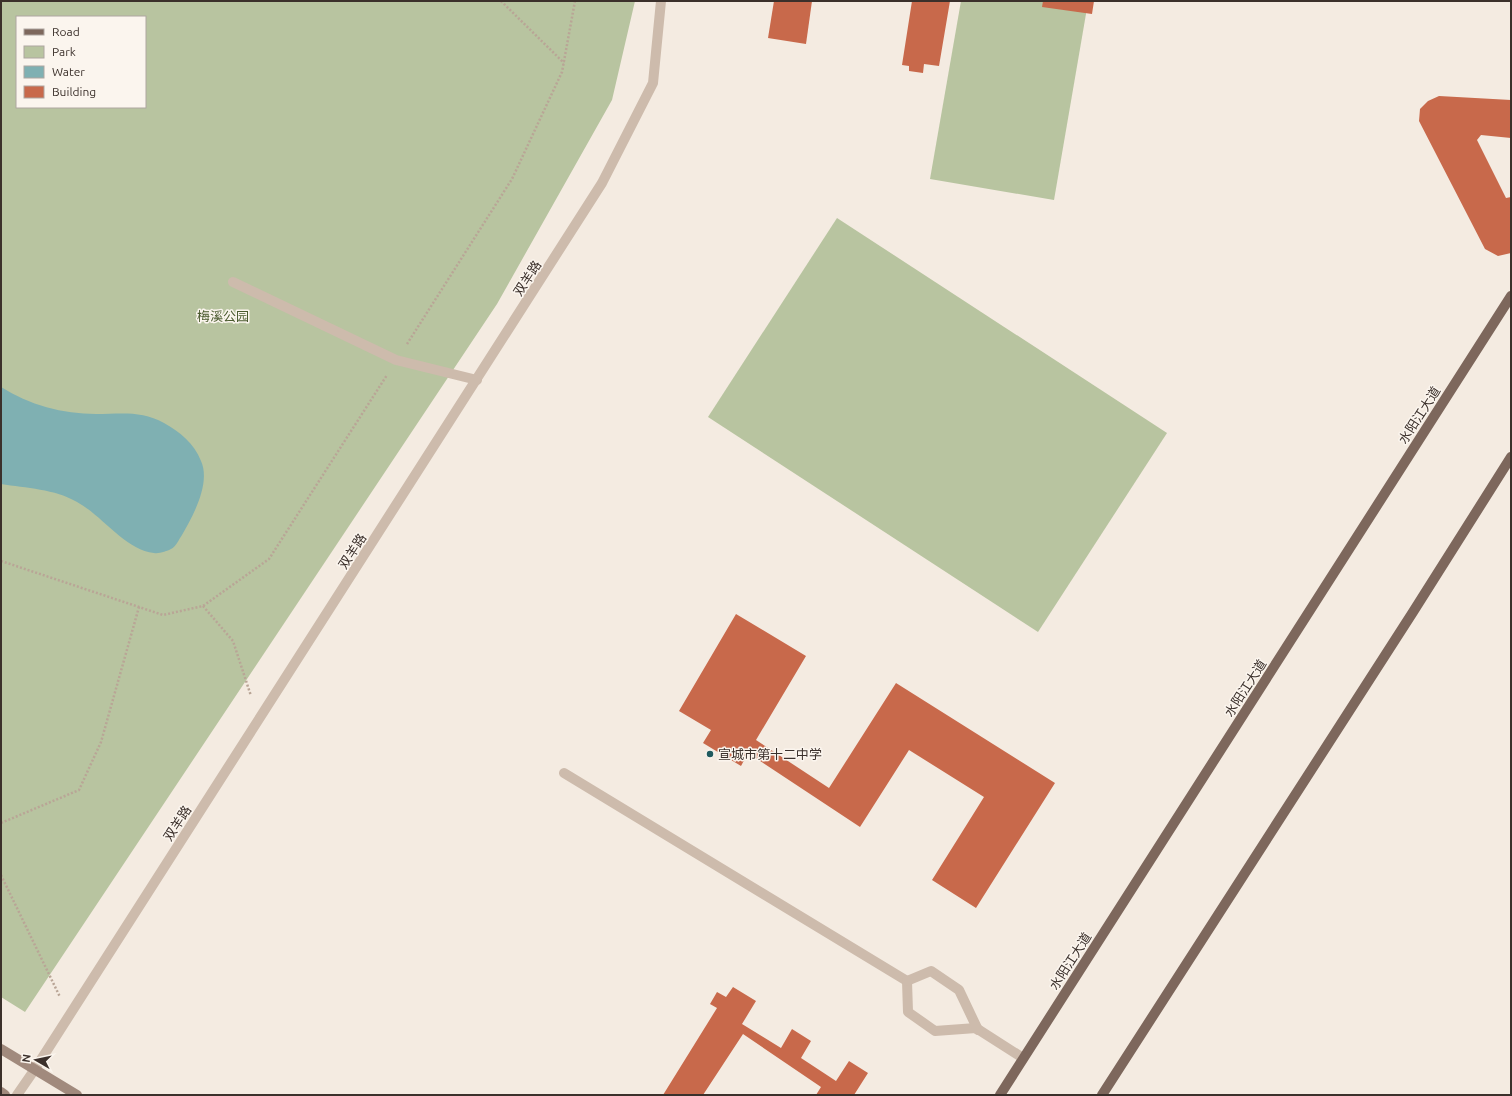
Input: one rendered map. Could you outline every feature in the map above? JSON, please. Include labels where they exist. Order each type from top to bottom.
[{"type":"main road","name":"水阳江大道","points":[[1000,1095],[1511,296]]},
{"type":"main road","points":[[1102,1095],[1511,457]]},
{"type":"street","name":"双羊路","points":[[17,1095],[259,720],[602,183],[653,84],[661,1]]},
{"type":"street","points":[[233,282],[396,360],[477,380]]},
{"type":"street","points":[[564,773],[907,981]]},
{"type":"street","points":[[907,981],[931,971],[959,990],[977,1029],[1024,1058]]},
{"type":"street","points":[[907,981],[908,1012],[935,1031],[977,1029]]},
{"type":"street","points":[[1,1049],[77,1095]]},
{"type":"street","points":[[1,1092],[5,1095]]},
{"type":"path","points":[[501,1],[564,63]]},
{"type":"path","points":[[1,561],[163,615],[204,606],[269,559],[512,180],[562,72],[574,1]]},
{"type":"path","points":[[204,606],[233,640],[259,720]]},
{"type":"path","points":[[1,823],[79,790],[101,742],[139,607]]},
{"type":"path","points":[[1,875],[69,1016]]},
{"type":"green space","name":"梅溪公园","points":[[1,1],[635,1],[612,100],[497,304],[25,1012],[1,997]]},
{"type":"green space","points":[[961,1],[1048,1],[1087,8],[1054,200],[930,179]]},
{"type":"green space","points":[[837,218],[1167,433],[1038,632],[708,417]]},
{"type":"water","points":[[1,387],[23,399],[59,410],[84,414],[139,414],[147,416],[176,430],[186,439],[195,449],[201,461],[204,470],[204,479],[195,509],[174,547],[167,551],[158,553],[143,551],[133,546],[114,532],[96,515],[77,502],[59,494],[1,484]]},
{"type":"building","points":[[774,1],[812,1],[806,44],[768,38]]},
{"type":"building","points":[[912,1],[950,1],[939,66],[924,64],[923,73],[909,71],[909,66],[902,65]]},
{"type":"building","points":[[1043,1],[1094,1],[1092,14],[1042,7]]},
{"type":"building","points":[[1439,96],[1511,100],[1511,138],[1481,135],[1477,140],[1506,198],[1511,197],[1511,253],[1498,256],[1485,249],[1419,121],[1420,109],[1428,101]]},
{"type":"building","points":[[736,614],[806,656],[756,740],[829,788],[896,683],[1055,783],[976,908],[932,880],[984,797],[909,750],[860,827],[748,753],[741,766],[703,743],[711,730],[679,711]]},
{"type":"building","points":[[733,987],[756,1001],[742,1024],[781,1048],[792,1029],[811,1041],[801,1058],[836,1081],[849,1061],[868,1073],[854,1095],[816,1095],[821,1087],[743,1034],[703,1095],[663,1095],[717,1008],[710,1004],[717,992],[726,997]]},
{"type":"place","name":"宣城市第十二中学","points":[[710,754]]}]
